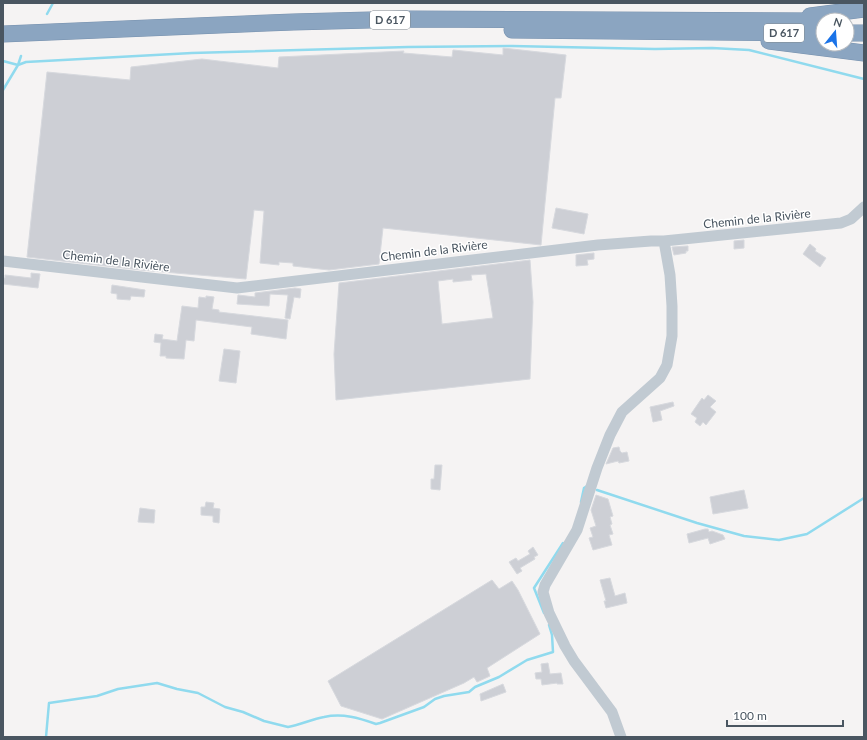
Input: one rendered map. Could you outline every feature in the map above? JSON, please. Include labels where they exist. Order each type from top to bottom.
[{"type":"highway","points":[[777,21],[864,10]]},
{"type":"highway","name":"D 617","points":[[3,34],[293,22],[408,19],[815,21]]},
{"type":"highway","name":"D 617","points":[[3,44],[294,32],[400,30],[815,33]]},
{"type":"highway","points":[[745,32],[772,42],[864,53]]},
{"type":"street","name":"Chemin de la Rivière","points":[[3,261],[237,288],[598,245],[664,241],[841,223],[852,219],[864,207]]},
{"type":"street","points":[[621,737],[612,712],[574,661],[565,646],[549,613],[543,592],[545,585],[577,530],[597,468],[610,435],[622,412],[660,378],[667,365],[672,336],[672,306],[670,276],[664,241]]},
{"type":"building","points":[[503,48],[566,55],[561,98],[555,98],[541,245],[383,228],[379,264],[329,270],[293,266],[293,263],[279,262],[279,265],[260,263],[264,211],[254,210],[246,279],[140,270],[27,257],[47,72],[130,80],[131,67],[202,59],[278,68],[279,57],[404,51],[403,53],[452,57],[453,50],[503,55]]},
{"type":"building","points":[[556,208],[588,214],[584,234],[552,228]]},
{"type":"building","points":[[744,240],[744,248],[734,249],[734,241]]},
{"type":"building","points":[[810,244],[816,249],[815,251],[826,258],[820,267],[803,254]]},
{"type":"building","points":[[688,246],[688,251],[686,251],[686,253],[674,255],[672,247]]},
{"type":"building","points":[[594,253],[594,259],[587,260],[588,265],[576,266],[576,255]]},
{"type":"building","points":[[530,260],[533,302],[530,379],[336,400],[334,354],[339,283]],"holes":[[[486,274],[493,318],[442,324],[438,281],[453,279],[453,282],[472,280],[471,275]]]},
{"type":"building","points":[[31,273],[40,274],[38,288],[3,284],[3,278],[5,278],[5,275],[31,278]]},
{"type":"building","points":[[112,285],[145,290],[144,297],[131,296],[130,300],[117,299],[117,294],[111,293]]},
{"type":"building","points":[[295,288],[301,289],[300,298],[294,297],[290,319],[285,318],[288,295],[270,294],[269,306],[237,304],[238,295],[255,297],[255,293]]},
{"type":"building","points":[[206,296],[214,297],[212,309],[219,310],[219,312],[288,320],[286,339],[251,334],[252,327],[196,320],[194,341],[186,340],[184,359],[166,358],[166,356],[160,356],[161,343],[154,342],[155,334],[163,335],[162,339],[177,341],[182,306],[198,308],[199,297],[206,298]]},
{"type":"building","points":[[224,349],[240,351],[236,383],[219,381]]},
{"type":"building","points":[[708,395],[716,401],[710,407],[716,412],[706,425],[703,422],[700,426],[695,422],[697,418],[691,414],[702,398],[704,400]]},
{"type":"building","points":[[673,402],[674,406],[660,411],[662,420],[653,422],[650,407]]},
{"type":"building","points":[[619,447],[622,453],[627,452],[629,461],[619,463],[618,461],[606,464],[613,448]]},
{"type":"building","points":[[435,465],[442,465],[440,490],[431,489],[431,479],[434,479]]},
{"type":"building","points":[[744,490],[748,508],[713,514],[710,497]]},
{"type":"building","points":[[596,495],[608,499],[613,516],[610,517],[612,524],[610,525],[613,534],[609,535],[612,545],[593,550],[589,538],[593,537],[590,528],[596,526],[591,510]]},
{"type":"building","points":[[206,502],[214,503],[213,508],[220,509],[219,523],[213,522],[213,516],[201,515],[201,507],[205,507]]},
{"type":"building","points":[[140,508],[155,510],[154,523],[138,522]]},
{"type":"building","points":[[708,529],[709,532],[712,531],[723,535],[725,539],[710,544],[708,538],[689,543],[687,534]]},
{"type":"building","points":[[533,547],[538,555],[534,557],[535,559],[520,568],[522,571],[517,574],[509,562],[516,558],[518,561],[530,554],[528,551]]},
{"type":"building","points":[[610,578],[615,596],[625,593],[627,603],[606,608],[604,601],[606,601],[600,580]]},
{"type":"building","points":[[492,580],[499,589],[512,581],[540,634],[487,668],[490,676],[477,682],[474,677],[464,683],[382,719],[341,706],[328,681]]},
{"type":"building","points":[[548,663],[550,674],[561,673],[563,684],[557,683],[542,685],[541,679],[536,679],[535,673],[542,672],[541,664]]},
{"type":"building","points":[[503,684],[506,692],[481,701],[480,694]]},
{"type":"waterway","points":[[47,14],[53,3]]},
{"type":"waterway","points":[[3,61],[18,65],[26,62],[192,53],[408,47],[512,46],[655,49],[712,48],[749,50],[864,79]]},
{"type":"waterway","points":[[3,90],[18,65],[21,56]]},
{"type":"waterway","points":[[581,502],[584,488],[587,486]]},
{"type":"waterway","points":[[597,490],[697,523],[744,536],[779,540],[807,534],[864,498]]},
{"type":"waterway","points":[[544,613],[534,588],[563,543]]},
{"type":"waterway","points":[[46,737],[49,703],[97,696],[118,689],[157,683],[198,693],[225,707],[243,712],[264,721],[288,727],[331,716],[357,718],[376,724],[424,707],[435,699],[469,692],[475,687],[499,677],[527,660],[553,652],[552,635],[549,625]]}]
